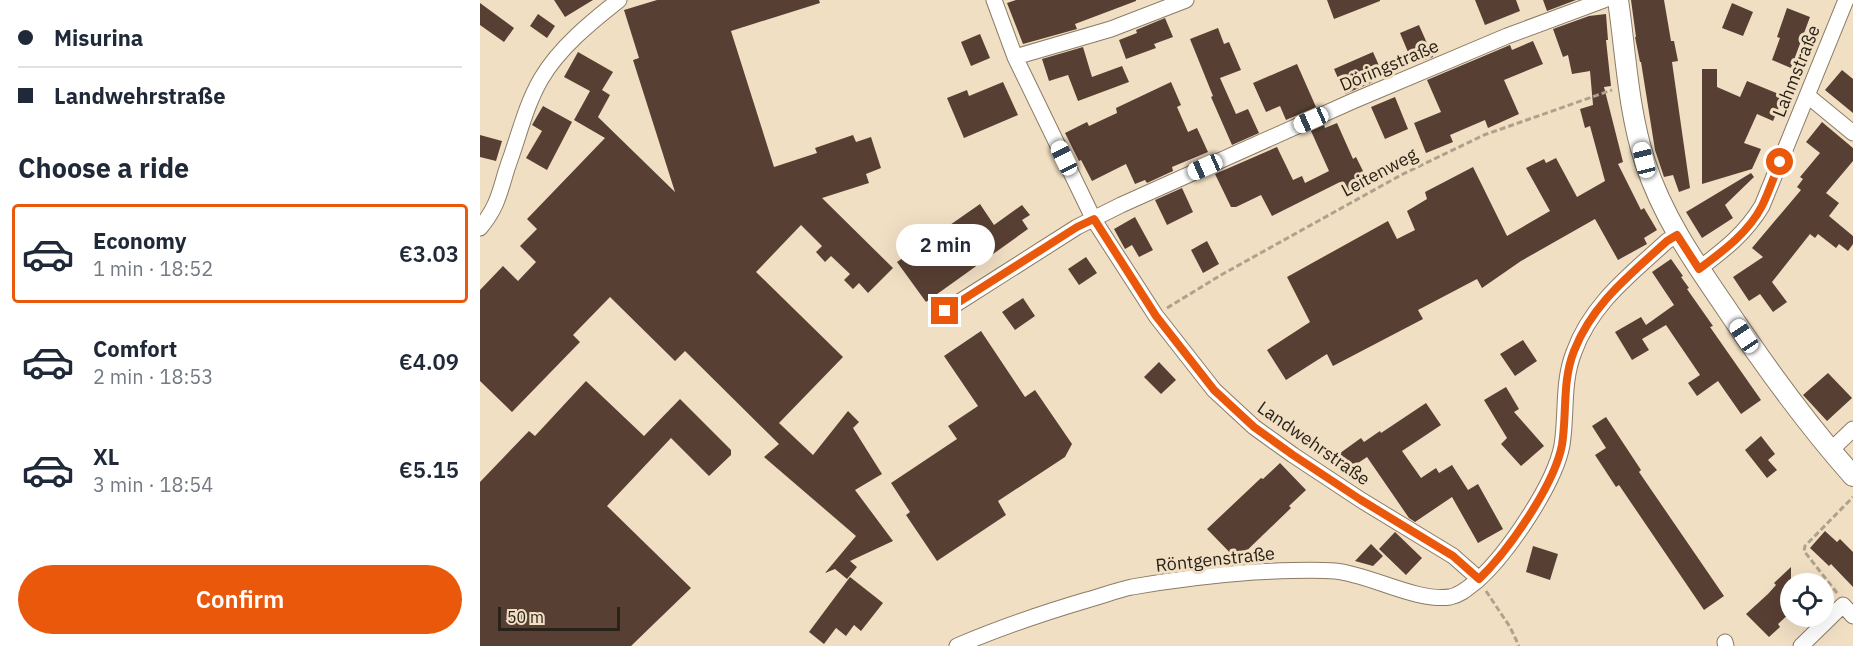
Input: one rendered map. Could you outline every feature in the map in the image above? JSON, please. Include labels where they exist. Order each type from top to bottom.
[{"type":"street","points":[[480,228],[499,200],[506,171],[541,79],[564,48],[619,0]]},
{"type":"street","name":"Landwehrstraße","points":[[994,0],[1015,57],[1094,219],[1156,316],[1214,390],[1254,427],[1293,455],[1453,556],[1479,579]]},
{"type":"street","points":[[1015,57],[1111,29],[1186,0]]},
{"type":"street","name":"Döringstraße","points":[[1094,219],[1353,101],[1507,36],[1604,0]]},
{"type":"street","points":[[1618,0],[1629,84],[1644,160],[1677,235],[1767,369],[1830,451],[1853,476]]},
{"type":"street","name":"Lahmstraße","points":[[1699,269],[1734,242],[1752,222],[1762,206],[1846,0]]},
{"type":"street","points":[[1808,96],[1853,133]]},
{"type":"street","points":[[945,311],[1077,227],[1094,219]]},
{"type":"street","name":"Röntgenstraße","points":[[957,646],[1045,612],[1130,588],[1222,574],[1336,571],[1432,597],[1450,597],[1464,591],[1495,564],[1523,524],[1557,464],[1562,445],[1568,374],[1573,353],[1584,329],[1596,309],[1611,292],[1667,241],[1677,235]]},
{"type":"street","points":[[1830,451],[1853,429]]},
{"type":"street","points":[[1801,646],[1848,611]]},
{"type":"path","name":"Leitenweg","points":[[1156,316],[1221,274],[1401,175],[1484,135],[1629,84]]},
{"type":"path","points":[[1848,611],[1804,551],[1805,546],[1853,498]]},
{"type":"path","points":[[1479,579],[1510,627],[1519,646]]},
{"type":"building","points":[[554,0],[593,0],[565,17]]},
{"type":"building","points":[[657,0],[819,0],[820,3],[731,31],[774,167],[817,153],[815,148],[853,135],[856,142],[871,137],[881,168],[866,174],[869,183],[822,198],[893,268],[868,293],[859,283],[853,289],[844,280],[850,274],[831,256],[825,262],[816,252],[822,246],[801,225],[756,272],[843,357],[779,423],[813,455],[848,411],[859,422],[853,428],[882,474],[855,490],[893,541],[850,561],[857,567],[847,579],[835,569],[825,573],[856,536],[764,457],[779,444],[685,351],[675,361],[610,297],[573,335],[580,342],[512,412],[480,381],[480,290],[503,266],[518,281],[536,262],[520,246],[537,229],[527,219],[605,138],[574,120],[590,91],[564,77],[578,52],[613,72],[602,90],[610,95],[598,117],[675,192],[633,60],[639,58],[624,10]]},
{"type":"building","points":[[1016,0],[1136,1],[1075,24],[1077,29],[1023,44],[1007,3]]},
{"type":"building","points":[[1327,0],[1380,0],[1380,1],[1334,19]]},
{"type":"building","points":[[1475,0],[1516,0],[1520,11],[1485,25]]},
{"type":"building","points":[[1543,0],[1576,0],[1547,11]]},
{"type":"building","points":[[1631,0],[1664,0],[1671,41],[1674,41],[1678,61],[1672,62],[1690,188],[1679,192],[1673,175],[1664,177],[1655,150],[1635,37]]},
{"type":"building","points":[[480,3],[514,28],[504,42],[480,25]]},
{"type":"building","points":[[1732,3],[1753,12],[1743,36],[1722,28]]},
{"type":"building","points":[[1787,8],[1810,17],[1791,68],[1772,60]]},
{"type":"building","points":[[538,14],[555,26],[547,38],[530,26]]},
{"type":"building","points":[[1606,14],[1608,40],[1606,40],[1611,86],[1604,87],[1623,162],[1618,164],[1641,210],[1644,208],[1657,230],[1644,238],[1647,244],[1618,260],[1595,219],[1521,261],[1482,288],[1477,279],[1418,310],[1423,319],[1333,366],[1327,354],[1286,380],[1267,350],[1310,322],[1287,277],[1388,221],[1397,239],[1415,230],[1407,211],[1427,199],[1425,192],[1473,167],[1507,236],[1550,211],[1526,168],[1544,159],[1546,163],[1556,158],[1577,197],[1605,181],[1590,126],[1585,128],[1580,109],[1593,105],[1590,71],[1572,74],[1568,55],[1563,57],[1553,29],[1589,16]]},
{"type":"building","points":[[1165,18],[1173,37],[1154,44],[1156,48],[1126,59],[1119,40]]},
{"type":"building","points":[[1419,25],[1433,57],[1413,64],[1400,33]]},
{"type":"building","points":[[1218,28],[1224,44],[1229,42],[1241,70],[1220,78],[1236,114],[1248,109],[1259,133],[1232,145],[1211,97],[1213,96],[1190,39]]},
{"type":"building","points":[[980,34],[990,58],[971,66],[961,42]]},
{"type":"building","points":[[1533,41],[1543,64],[1504,80],[1519,114],[1488,128],[1485,120],[1450,135],[1453,142],[1426,153],[1414,123],[1441,112],[1427,80],[1510,45],[1512,50]]},
{"type":"building","points":[[1083,47],[1092,77],[1122,66],[1129,82],[1078,101],[1068,75],[1049,81],[1042,59]]},
{"type":"building","points":[[1373,52],[1381,70],[1370,74],[1373,82],[1345,94],[1334,69]]},
{"type":"building","points":[[1297,64],[1316,107],[1286,120],[1280,106],[1266,112],[1253,83]]},
{"type":"building","points":[[1702,69],[1717,69],[1717,87],[1740,97],[1747,81],[1784,96],[1773,121],[1757,114],[1744,143],[1761,149],[1752,169],[1702,184]]},
{"type":"building","points":[[1842,70],[1853,79],[1853,113],[1825,90]]},
{"type":"building","points":[[1003,82],[1018,115],[964,138],[947,98],[967,90],[969,96]]},
{"type":"building","points":[[1171,82],[1181,105],[1177,107],[1188,132],[1197,128],[1208,152],[1172,167],[1173,171],[1147,183],[1145,180],[1135,184],[1126,164],[1092,181],[1065,133],[1087,122],[1089,126],[1117,113],[1116,108]]},
{"type":"building","points":[[1395,97],[1408,129],[1385,139],[1371,107]]},
{"type":"building","points":[[543,106],[572,122],[547,170],[526,158],[542,131],[532,125]]},
{"type":"building","points":[[1822,122],[1853,148],[1853,161],[1826,193],[1839,203],[1829,216],[1853,236],[1853,244],[1848,251],[1839,244],[1836,248],[1818,234],[1815,238],[1810,234],[1772,282],[1787,302],[1773,312],[1760,294],[1749,301],[1733,277],[1763,257],[1752,248],[1801,190],[1797,187],[1803,179],[1800,177],[1820,153],[1806,142]]},
{"type":"building","points":[[1337,123],[1353,159],[1356,157],[1370,185],[1348,196],[1340,182],[1272,216],[1261,195],[1236,207],[1231,207],[1215,174],[1277,147],[1293,180],[1302,176],[1305,183],[1329,171],[1311,131],[1324,125],[1325,128]]},
{"type":"building","points":[[480,135],[502,141],[496,161],[480,157]]},
{"type":"building","points":[[1751,173],[1754,177],[1725,205],[1733,218],[1702,238],[1686,212]]},
{"type":"building","points":[[1182,188],[1193,212],[1167,225],[1155,200]]},
{"type":"building","points":[[980,204],[994,225],[1022,205],[1030,215],[1022,220],[1028,229],[926,302],[897,262]]},
{"type":"building","points":[[1135,217],[1153,250],[1139,257],[1132,245],[1125,249],[1114,229]]},
{"type":"building","points":[[1207,241],[1219,264],[1203,273],[1191,250]]},
{"type":"building","points":[[1086,257],[1097,273],[1079,285],[1068,269]]},
{"type":"building","points":[[1671,259],[1683,276],[1681,277],[1689,288],[1687,289],[1713,326],[1710,327],[1761,400],[1741,414],[1718,381],[1697,396],[1688,383],[1700,375],[1666,325],[1642,339],[1649,350],[1632,360],[1615,332],[1641,317],[1646,325],[1674,305],[1652,272]]},
{"type":"building","points":[[1023,298],[1035,316],[1015,330],[1002,312]]},
{"type":"building","points":[[981,331],[1025,397],[1035,390],[1072,444],[1065,457],[998,501],[1006,515],[937,561],[906,515],[910,512],[891,483],[957,439],[948,426],[978,406],[944,356]]},
{"type":"building","points":[[1523,340],[1537,361],[1515,376],[1500,354]]},
{"type":"building","points":[[1159,362],[1176,380],[1161,394],[1144,377]]},
{"type":"building","points":[[1828,373],[1852,398],[1827,421],[1803,395]]},
{"type":"building","points":[[586,381],[644,436],[680,399],[731,450],[731,455],[709,476],[671,438],[607,506],[691,588],[631,646],[480,646],[480,482],[529,431],[535,436]]},
{"type":"building","points":[[1506,387],[1519,409],[1514,412],[1544,446],[1521,466],[1501,444],[1507,438],[1484,400]]},
{"type":"building","points":[[1426,403],[1441,425],[1402,451],[1421,478],[1436,468],[1439,473],[1452,465],[1468,490],[1478,484],[1503,529],[1478,543],[1452,497],[1415,522],[1409,518],[1367,457],[1346,471],[1336,456],[1361,438],[1364,442],[1380,431],[1381,433]]},
{"type":"building","points":[[1606,417],[1641,470],[1639,472],[1724,596],[1704,610],[1619,485],[1616,487],[1595,455],[1606,448],[1592,426]]},
{"type":"building","points":[[1761,436],[1775,454],[1768,460],[1777,470],[1767,478],[1745,450]]},
{"type":"building","points":[[1280,463],[1306,490],[1289,506],[1291,508],[1237,560],[1207,529]]},
{"type":"building","points":[[1825,531],[1837,542],[1840,539],[1853,552],[1853,587],[1831,564],[1829,566],[1810,548]]},
{"type":"building","points":[[1395,532],[1422,558],[1406,575],[1379,549]]},
{"type":"building","points":[[1371,544],[1383,556],[1373,566],[1355,561]]},
{"type":"building","points":[[1533,546],[1558,554],[1550,580],[1526,572]]},
{"type":"building","points":[[850,577],[883,603],[861,631],[854,625],[846,636],[836,628],[824,644],[809,632]]},
{"type":"building","points":[[1780,577],[1780,622],[1778,624],[1780,627],[1769,637],[1746,614],[1768,594],[1776,585],[1774,583]]},
{"type":"route","points":[[945,311],[1077,227],[1094,219],[1156,316],[1214,390],[1254,427],[1293,455],[1453,556],[1479,579],[1495,564],[1523,524],[1557,464],[1562,445],[1564,405],[1573,353],[1596,309],[1611,292],[1667,241],[1677,235],[1699,269],[1734,242],[1752,222],[1762,206],[1780,162]]}]
